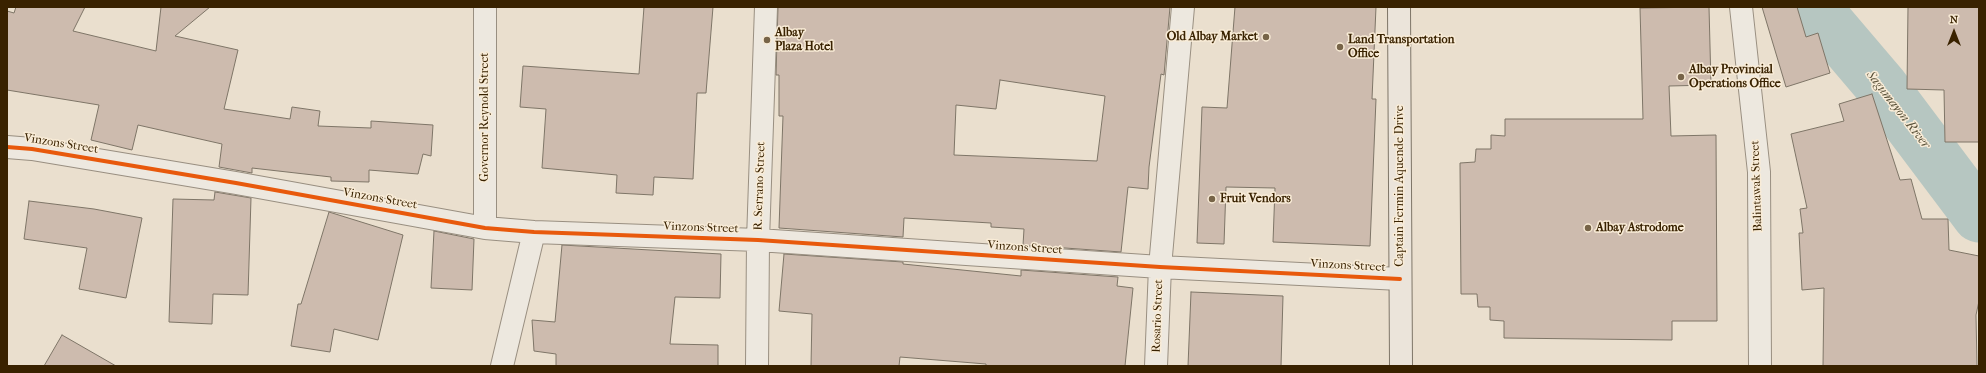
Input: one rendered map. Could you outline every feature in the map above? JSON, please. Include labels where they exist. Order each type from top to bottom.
[{"type":"main road","name":"Captain Fermin Aquende Drive","points":[[1399,7],[1401,366]]},
{"type":"street","name":"Governor Reynold Street","points":[[485,7],[485,228]]},
{"type":"street","name":"R. Serrano Street","points":[[757,366],[758,240],[766,7]]},
{"type":"street","name":"Rosario Street","points":[[1156,366],[1160,267],[1183,7]]},
{"type":"street","name":"Balintawak Street","points":[[1741,7],[1759,172],[1760,366]]},
{"type":"street","name":"Vinzons Street","points":[[7,147],[32,149],[236,183],[485,228],[534,232],[758,240],[1160,267],[1400,279]]},
{"type":"street","points":[[502,366],[534,232]]},
{"type":"building","points":[[16,7],[85,7],[73,31],[156,51],[161,7],[210,7],[175,36],[238,50],[224,109],[290,119],[292,107],[320,111],[318,126],[371,128],[371,121],[433,125],[431,156],[423,154],[418,174],[369,170],[369,182],[331,181],[331,177],[252,168],[252,173],[219,167],[222,144],[138,125],[132,150],[91,140],[99,105],[7,90],[7,11],[14,13]]},
{"type":"building","points":[[644,7],[713,7],[706,93],[697,93],[693,179],[654,177],[653,195],[616,193],[617,175],[542,168],[546,109],[520,107],[523,66],[639,74]]},
{"type":"building","points":[[778,7],[1170,7],[1164,75],[1161,74],[1149,167],[1148,189],[1128,187],[1121,252],[1023,245],[1024,229],[991,227],[991,223],[904,218],[903,237],[779,228],[783,116],[779,116],[779,75],[776,75]],"holes":[[[1000,80],[1105,96],[1097,161],[954,155],[956,105],[996,109]]]},
{"type":"building","points":[[1235,7],[1376,7],[1372,99],[1376,99],[1370,246],[1273,242],[1275,188],[1226,187],[1224,244],[1197,243],[1202,107],[1227,108]]},
{"type":"building","name":"Albay Astrodome","points":[[1709,7],[1711,85],[1669,86],[1671,136],[1716,135],[1717,321],[1672,321],[1672,340],[1504,338],[1504,321],[1490,320],[1490,307],[1478,307],[1477,294],[1461,294],[1460,163],[1475,162],[1476,149],[1491,149],[1491,135],[1505,136],[1505,119],[1643,119],[1640,8]]},
{"type":"building","points":[[1762,7],[1797,7],[1806,37],[1818,33],[1830,73],[1786,87]]},
{"type":"building","points":[[1908,7],[1979,7],[1979,142],[1945,142],[1944,90],[1907,89]]},
{"type":"building","points":[[1872,94],[1900,180],[1911,179],[1922,219],[1948,219],[1949,250],[1979,256],[1979,301],[1976,315],[1977,366],[1823,366],[1824,288],[1802,290],[1799,233],[1803,233],[1800,209],[1807,208],[1791,134],[1844,121],[1839,104]]},
{"type":"building","points":[[215,192],[251,198],[248,295],[213,294],[212,324],[169,322],[173,199],[214,200]]},
{"type":"building","points":[[29,201],[94,209],[142,218],[126,298],[79,289],[87,248],[24,239]]},
{"type":"building","points":[[329,212],[403,235],[378,340],[334,329],[330,352],[291,346],[298,304],[301,304]]},
{"type":"building","points":[[434,231],[474,239],[472,290],[431,288]]},
{"type":"building","points":[[562,245],[721,254],[720,298],[675,297],[670,344],[718,345],[718,366],[556,366],[556,354],[534,351],[532,320],[555,322]]},
{"type":"building","points":[[784,254],[903,262],[903,264],[1021,276],[1021,270],[1118,277],[1117,286],[1133,288],[1125,366],[986,366],[986,364],[900,357],[899,366],[811,366],[812,314],[779,311]]},
{"type":"building","points":[[1191,292],[1283,296],[1281,366],[1188,366]]},
{"type":"building","points":[[62,335],[116,366],[44,366]]},
{"type":"waterway","name":"Sagumayon River","points":[[1814,7],[1882,87],[1979,216]]},
{"type":"cycle path","points":[[7,147],[32,149],[236,183],[485,228],[534,232],[758,240],[1160,267],[1400,279]]},
{"type":"place","name":"Old Albay Market","points":[[1266,37]]},
{"type":"place","name":"Albay Plaza Hotel","points":[[767,40]]},
{"type":"place","name":"Land Transportation Office","points":[[1340,47]]},
{"type":"place","name":"Albay Provincial Operations Office","points":[[1681,77]]},
{"type":"place","name":"Fruit Vendors","points":[[1212,199]]},
{"type":"place","name":"Albay Astrodome","points":[[1588,228]]}]
